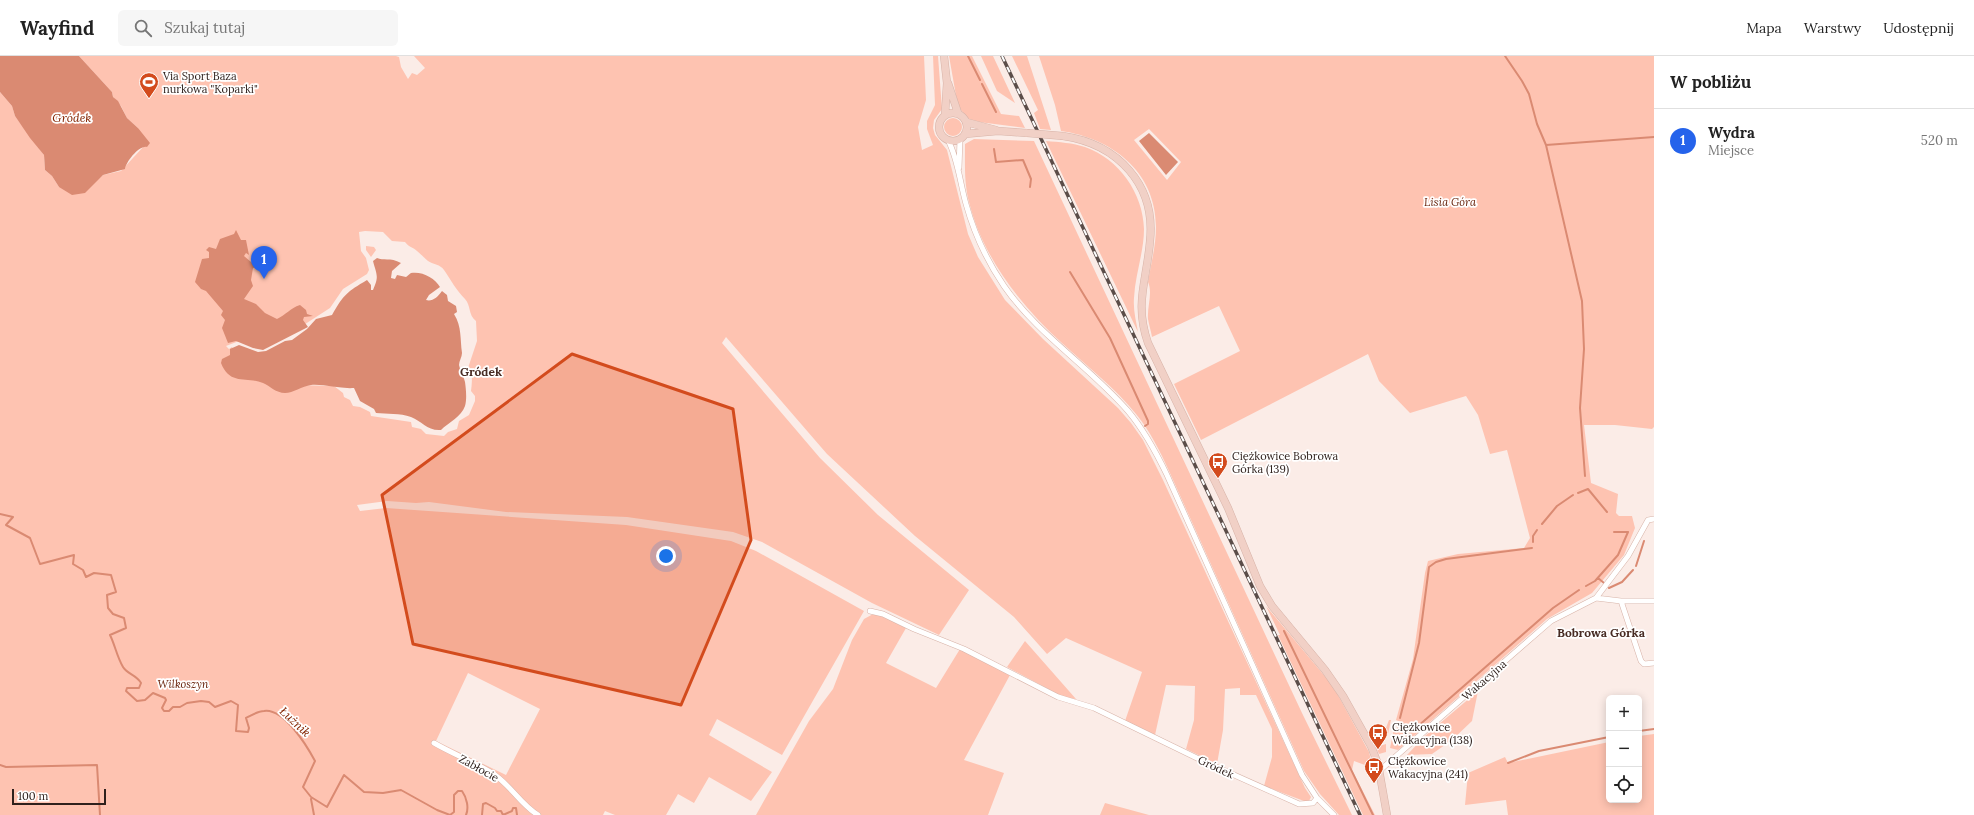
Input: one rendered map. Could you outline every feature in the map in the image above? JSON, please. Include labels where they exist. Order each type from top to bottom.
[{"type":"street","points":[[944,56],[948,83],[958,113],[966,122],[998,131],[1064,136],[1085,140],[1105,149],[1125,165],[1139,184],[1148,205],[1150,217],[1150,241],[1140,309],[1142,325],[1148,343],[1228,508],[1260,586],[1272,606],[1325,670],[1343,696],[1371,746],[1379,771],[1386,815]]},
{"type":"street","points":[[948,83],[945,115],[942,118],[939,128],[944,137],[948,140],[959,169],[967,206],[976,234],[988,259],[1004,285],[1040,328],[1127,410],[1151,444],[1167,475],[1302,775],[1317,798],[1334,815]]},
{"type":"street","points":[[945,115],[958,113]]},
{"type":"street","points":[[959,169],[966,122]]},
{"type":"street","points":[[948,140],[963,136],[998,131]]},
{"type":"street","name":"Wakacyjna","points":[[1379,771],[1551,620],[1596,598],[1628,556],[1648,520],[1654,519]]},
{"type":"street","points":[[1596,598],[1621,601],[1654,601]]},
{"type":"street","points":[[1621,601],[1641,660],[1644,664],[1654,663]]},
{"type":"street","name":"Gródek","points":[[870,611],[883,614],[914,629],[964,649],[1058,697],[1094,708],[1190,755],[1299,804],[1313,803],[1317,798]]},
{"type":"street","name":"Zabłocie","points":[[434,743],[492,773],[503,781],[529,810],[538,815]]},
{"type":"highlighted area","points":[[572,354],[733,409],[751,540],[681,705],[413,644],[382,495]]},
{"type":"green space","name":"Wilkoszyn","points":[[79,56],[396,56],[399,57],[401,67],[408,79],[412,73],[417,75],[425,68],[414,56],[924,56],[926,100],[918,127],[922,150],[933,145],[927,129],[927,121],[935,105],[933,56],[938,56],[942,109],[934,120],[933,128],[935,135],[947,150],[968,234],[978,257],[1005,300],[1043,339],[1118,408],[1143,440],[1163,480],[1305,788],[1311,797],[1309,801],[1304,801],[1264,786],[1272,757],[1272,729],[1256,695],[1240,695],[1240,688],[1225,689],[1223,730],[1217,764],[1186,749],[1194,720],[1195,686],[1166,685],[1155,735],[1125,721],[1142,672],[1066,638],[1047,654],[1014,617],[915,536],[827,454],[726,337],[722,343],[820,458],[878,515],[969,590],[939,635],[872,603],[762,542],[733,532],[627,517],[506,512],[429,502],[416,503],[387,501],[357,505],[360,511],[386,508],[626,525],[731,541],[756,551],[864,611],[782,755],[717,719],[709,735],[772,772],[751,801],[709,777],[694,803],[678,794],[666,815],[615,815],[605,811],[603,815],[0,815],[0,92],[12,106],[15,116],[44,155],[45,170],[52,176],[59,187],[96,181],[103,175],[121,171],[144,146],[138,128],[127,118],[121,106],[113,97],[112,92]],"holes":[[[359,232],[383,232],[392,241],[405,242],[428,261],[441,267],[467,301],[473,319],[476,321],[477,341],[468,368],[472,371],[471,391],[475,396],[475,401],[469,415],[459,421],[457,429],[448,432],[444,436],[426,434],[421,429],[412,427],[411,422],[371,416],[370,412],[360,407],[353,406],[350,400],[344,397],[343,393],[334,386],[296,385],[236,354],[232,347],[229,349],[226,346],[239,341],[299,328],[330,308],[343,289],[367,274],[369,270],[366,258],[361,251]],[[468,673],[540,709],[506,775],[436,741]]]},
{"type":"green space","points":[[949,56],[972,56],[1001,114],[1019,116],[1025,128],[971,121],[958,107]]},
{"type":"green space","points":[[981,56],[993,56],[1015,103],[997,91]]},
{"type":"green space","points":[[1012,56],[1027,56],[1051,130],[1040,129],[1034,113],[1038,110]]},
{"type":"green space","name":"Lisia Góra","points":[[1039,56],[1654,56],[1654,427],[1652,429],[1615,425],[1584,425],[1591,483],[1618,494],[1616,513],[1619,516],[1632,516],[1635,528],[1624,555],[1592,593],[1547,619],[1398,750],[1390,748],[1394,729],[1403,732],[1408,725],[1396,720],[1413,659],[1428,561],[1458,554],[1524,548],[1530,538],[1507,450],[1490,454],[1478,415],[1466,396],[1410,413],[1379,381],[1368,354],[1201,440],[1174,384],[1240,351],[1219,306],[1152,337],[1148,319],[1150,291],[1148,282],[1156,227],[1154,207],[1148,189],[1139,174],[1127,161],[1113,150],[1097,141],[1061,131],[1055,105]],"holes":[[[1149,129],[1181,162],[1167,180],[1134,140]]]},
{"type":"green space","points":[[949,118],[957,118],[962,123],[960,134],[957,136],[949,136],[944,131],[944,123]]},
{"type":"green space","points":[[974,139],[1034,141],[1302,713],[1352,815],[1339,815],[1320,794],[1304,771],[1166,464],[1146,427],[1119,395],[1047,329],[1033,314],[1018,297],[994,262],[975,223],[967,195],[965,144]]},
{"type":"green space","points":[[1046,141],[1076,145],[1097,152],[1118,169],[1134,190],[1143,216],[1144,229],[1143,246],[1134,298],[1134,311],[1138,332]]},
{"type":"green space","points":[[366,246],[374,247],[376,250],[371,257],[366,250]]},
{"type":"green space","points":[[1266,606],[1333,686],[1369,752],[1373,768],[1354,761],[1352,770],[1375,815],[1363,815],[1278,635],[1280,635]]},
{"type":"green space","points":[[875,613],[906,628],[886,663],[936,688],[960,649],[1010,675],[964,760],[1004,773],[988,815],[756,815],[809,721],[833,689],[852,640],[864,619]]},
{"type":"green space","points":[[1025,641],[1076,699],[1065,698],[1007,667]]},
{"type":"green space","points":[[1478,691],[1472,721],[1452,740],[1432,754],[1407,755],[1425,736]]},
{"type":"green space","points":[[1389,720],[1391,720],[1388,734],[1381,743],[1373,742],[1370,735],[1381,741]]},
{"type":"green space","points":[[1654,734],[1654,815],[1508,815],[1506,800],[1465,805],[1468,773],[1505,757],[1508,763],[1606,743],[1606,803],[1642,803],[1642,736]]},
{"type":"green space","points":[[1386,744],[1386,752],[1379,754],[1376,747]]},
{"type":"green space","points":[[1105,803],[1149,815],[1100,815]]},
{"type":"water","name":"Gródek","points":[[0,56],[79,56],[112,92],[113,97],[118,101],[127,118],[138,128],[150,143],[147,147],[140,149],[133,155],[125,169],[103,175],[85,193],[72,195],[59,187],[52,176],[45,170],[44,155],[15,116],[12,106],[0,92]]},
{"type":"water","points":[[1149,133],[1178,162],[1166,175],[1139,141]]},
{"type":"water","points":[[236,230],[241,240],[246,240],[249,255],[246,253],[244,256],[257,267],[253,268],[251,280],[253,286],[244,299],[256,304],[265,313],[277,319],[300,305],[306,310],[307,314],[313,316],[304,317],[303,320],[308,327],[263,350],[253,348],[236,341],[228,343],[222,328],[225,320],[221,315],[223,311],[206,291],[201,289],[195,282],[202,259],[209,258],[209,252],[206,250],[209,247],[216,249],[220,239],[234,234]]},
{"type":"water","points":[[377,258],[393,260],[401,263],[392,271],[391,278],[395,279],[397,275],[406,277],[411,273],[419,273],[432,278],[440,287],[429,295],[426,300],[435,298],[442,291],[447,295],[448,301],[456,306],[457,312],[454,314],[460,328],[462,353],[459,365],[465,382],[466,400],[465,406],[461,413],[441,430],[432,429],[407,416],[376,413],[374,409],[360,401],[354,388],[311,385],[291,392],[282,393],[257,381],[234,378],[225,370],[221,363],[222,359],[230,355],[230,349],[239,345],[258,352],[266,351],[285,341],[292,340],[307,329],[316,319],[332,315],[346,294],[367,280],[371,285],[371,290],[373,290],[377,276],[373,261]]},
{"type":"water","points":[[1399,722],[1408,725],[1407,729],[1403,732],[1397,730]]},
{"type":"waterway","points":[[968,56],[980,80]]},
{"type":"waterway","points":[[1505,56],[1529,94],[1537,124],[1546,145],[1582,301],[1584,349],[1580,408],[1585,476]]},
{"type":"waterway","points":[[982,84],[996,112]]},
{"type":"waterway","points":[[1546,145],[1654,137]]},
{"type":"waterway","points":[[994,149],[996,162],[1023,160],[1031,179],[1030,187]]},
{"type":"waterway","points":[[1070,272],[1110,338],[1148,421],[1148,424],[1145,426]]},
{"type":"waterway","points":[[1578,493],[1588,489],[1607,512]]},
{"type":"waterway","points":[[1542,524],[1557,506],[1573,495]]},
{"type":"waterway","name":"Łużnik","points":[[0,514],[13,517],[6,525],[30,538],[40,564],[74,555],[73,564],[83,570],[86,577],[94,573],[111,575],[116,592],[107,595],[108,608],[113,614],[124,618],[126,628],[110,635],[123,667],[141,683],[139,688],[127,688],[126,691],[137,701],[145,700],[153,693],[165,698],[166,700],[162,708],[164,711],[169,711],[173,707],[180,707],[187,703],[201,701],[209,702],[215,707],[231,701],[238,705],[236,731],[248,732],[249,728],[246,718],[257,712],[272,712],[279,715],[294,729],[315,761],[303,787],[311,797],[327,807],[344,775],[364,792],[383,793],[401,790],[437,810],[450,815],[454,812],[454,795],[458,791],[462,791],[467,803],[466,815]]},
{"type":"waterway","points":[[1533,542],[1533,536],[1537,530]]},
{"type":"waterway","points":[[1586,586],[1595,581],[1618,555],[1628,532],[1614,532]]},
{"type":"waterway","points":[[1636,566],[1644,541]]},
{"type":"waterway","points":[[1400,718],[1419,643],[1429,567],[1436,562],[1446,559],[1532,548]]},
{"type":"waterway","points":[[1609,588],[1622,582],[1633,570]]},
{"type":"waterway","points":[[1598,578],[1604,583]]},
{"type":"waterway","points":[[1401,741],[1553,608],[1579,590]]},
{"type":"waterway","points":[[1284,631],[1373,815]]},
{"type":"waterway","points":[[1642,731],[1654,729]]},
{"type":"waterway","points":[[1508,763],[1539,751],[1606,738]]},
{"type":"waterway","points":[[0,765],[6,767],[97,765],[100,815]]},
{"type":"waterway","points":[[311,799],[314,815]]},
{"type":"waterway","name":"Łużnik","points":[[482,815],[483,804],[486,803],[495,808],[497,811],[501,811],[503,815],[512,811],[513,808],[516,808],[517,815]]},
{"type":"railway","points":[[1002,56],[1360,815]]},
{"type":"place","name":"Via Sport Baza nurkowa \"Koparki\"","points":[[149,99]]},
{"type":"place","name":"Wydra","points":[[264,279]]},
{"type":"place","name":"Ciężkowice Bobrowa Górka (139)","points":[[1218,479]]},
{"type":"place","name":"Ciężkowice Wakacyjna (138)","points":[[1378,750]]},
{"type":"place","name":"Ciężkowice Wakacyjna (241)","points":[[1374,784]]},
{"type":"district","name":"Gródek","points":[[481,372]]},
{"type":"district","name":"Bobrowa Górka","points":[[1601,633]]}]
